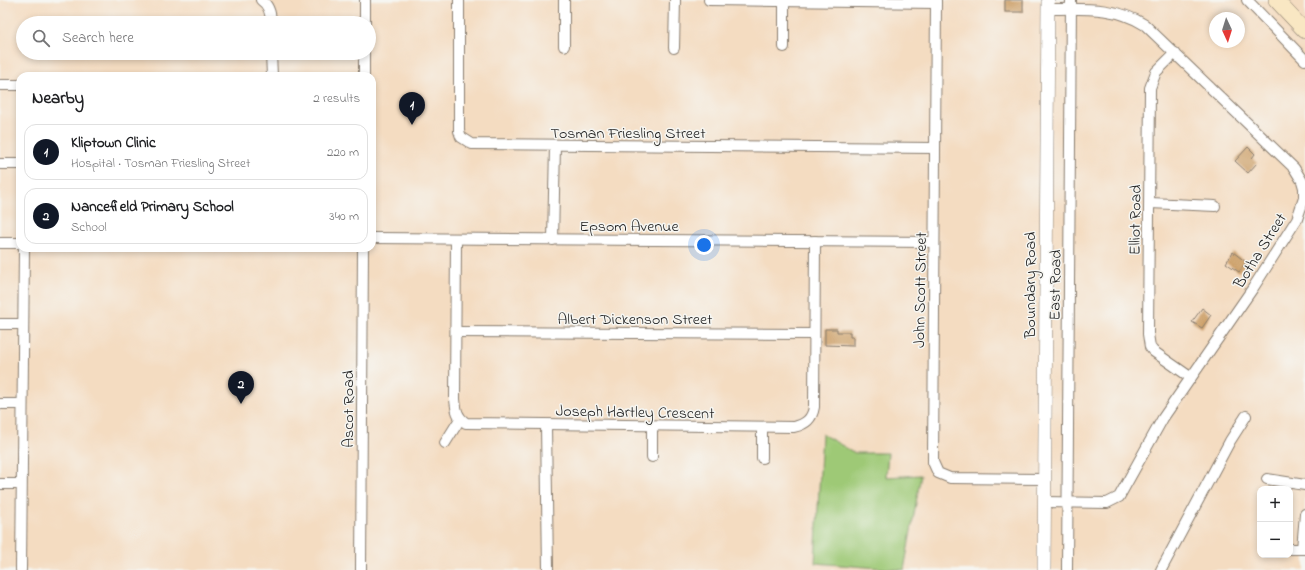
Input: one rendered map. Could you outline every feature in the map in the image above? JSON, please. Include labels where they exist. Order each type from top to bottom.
[{"type":"main road","points":[[1278,1],[1305,31]]},
{"type":"street","points":[[261,0],[265,2],[269,8],[270,16]]},
{"type":"street","points":[[365,0],[365,16]]},
{"type":"street","name":"Tosman Friesling Street","points":[[459,0],[458,121],[461,137],[472,144],[479,146],[935,148]]},
{"type":"street","points":[[564,0],[564,46]]},
{"type":"street","points":[[674,48],[675,0]]},
{"type":"street","points":[[709,0],[936,2]]},
{"type":"street","points":[[1247,0],[1305,60]]},
{"type":"street","points":[[784,1],[784,47]]},
{"type":"street","name":"John Scott Street","points":[[936,2],[932,450],[935,469],[938,473],[950,478],[1044,479]]},
{"type":"street","name":"Botha Street","points":[[1044,502],[1107,503],[1118,497],[1151,438],[1190,377],[1253,288],[1291,230],[1301,209],[1304,188],[1302,181],[1294,168],[1145,25],[1126,14],[1071,5],[1048,5]]},
{"type":"street","name":"Boundary Road","points":[[1044,570],[1048,5]]},
{"type":"street","name":"East Road","points":[[1067,570],[1071,5]]},
{"type":"street","name":"Elliot Road","points":[[1175,53],[1156,72],[1151,83],[1148,340],[1150,347],[1158,356],[1190,377]]},
{"type":"street","points":[[272,60],[272,72]]},
{"type":"street","points":[[364,60],[364,72]]},
{"type":"street","points":[[0,85],[16,85]]},
{"type":"street","points":[[553,240],[555,146]]},
{"type":"street","points":[[0,164],[16,164]]},
{"type":"street","points":[[1150,203],[1215,206]]},
{"type":"street","name":"Epsom Avenue","points":[[376,238],[934,242]]},
{"type":"street","points":[[445,443],[460,419],[455,399],[456,239]]},
{"type":"street","name":"Joseph Hartley Crescent","points":[[460,419],[474,424],[794,427],[804,424],[811,417],[814,407],[815,241]]},
{"type":"street","points":[[0,243],[16,243]]},
{"type":"street","points":[[21,570],[22,324],[24,252]]},
{"type":"street","name":"Ascot Road","points":[[361,570],[363,252]]},
{"type":"street","points":[[0,324],[22,324]]},
{"type":"street","name":"Albert Dickenson Street","points":[[456,332],[814,334]]},
{"type":"street","points":[[0,404],[22,404]]},
{"type":"street","points":[[1161,570],[1230,441],[1246,416]]},
{"type":"street","points":[[546,425],[548,570]]},
{"type":"street","points":[[652,426],[652,457]]},
{"type":"street","points":[[762,427],[762,458]]},
{"type":"street","points":[[1267,479],[1305,485]]},
{"type":"street","points":[[0,484],[21,484]]},
{"type":"street","points":[[1303,549],[1305,514]]},
{"type":"green space","points":[[822,434],[855,453],[888,453],[886,477],[921,475],[904,570],[815,563]]},
{"type":"building","points":[[1005,0],[1023,0],[1023,12],[1005,12]]},
{"type":"building","points":[[1248,147],[1255,154],[1252,158],[1257,163],[1248,173],[1235,161]]},
{"type":"building","points":[[1233,252],[1246,262],[1239,272],[1226,263]]},
{"type":"building","points":[[1202,308],[1211,315],[1202,328],[1192,322]]},
{"type":"building","points":[[825,329],[837,329],[837,332],[850,332],[850,337],[853,337],[853,346],[825,345]]},
{"type":"place","name":"Kliptown Clinic","points":[[412,125]]},
{"type":"place","name":"Nancefield Primary School","points":[[241,404]]}]
